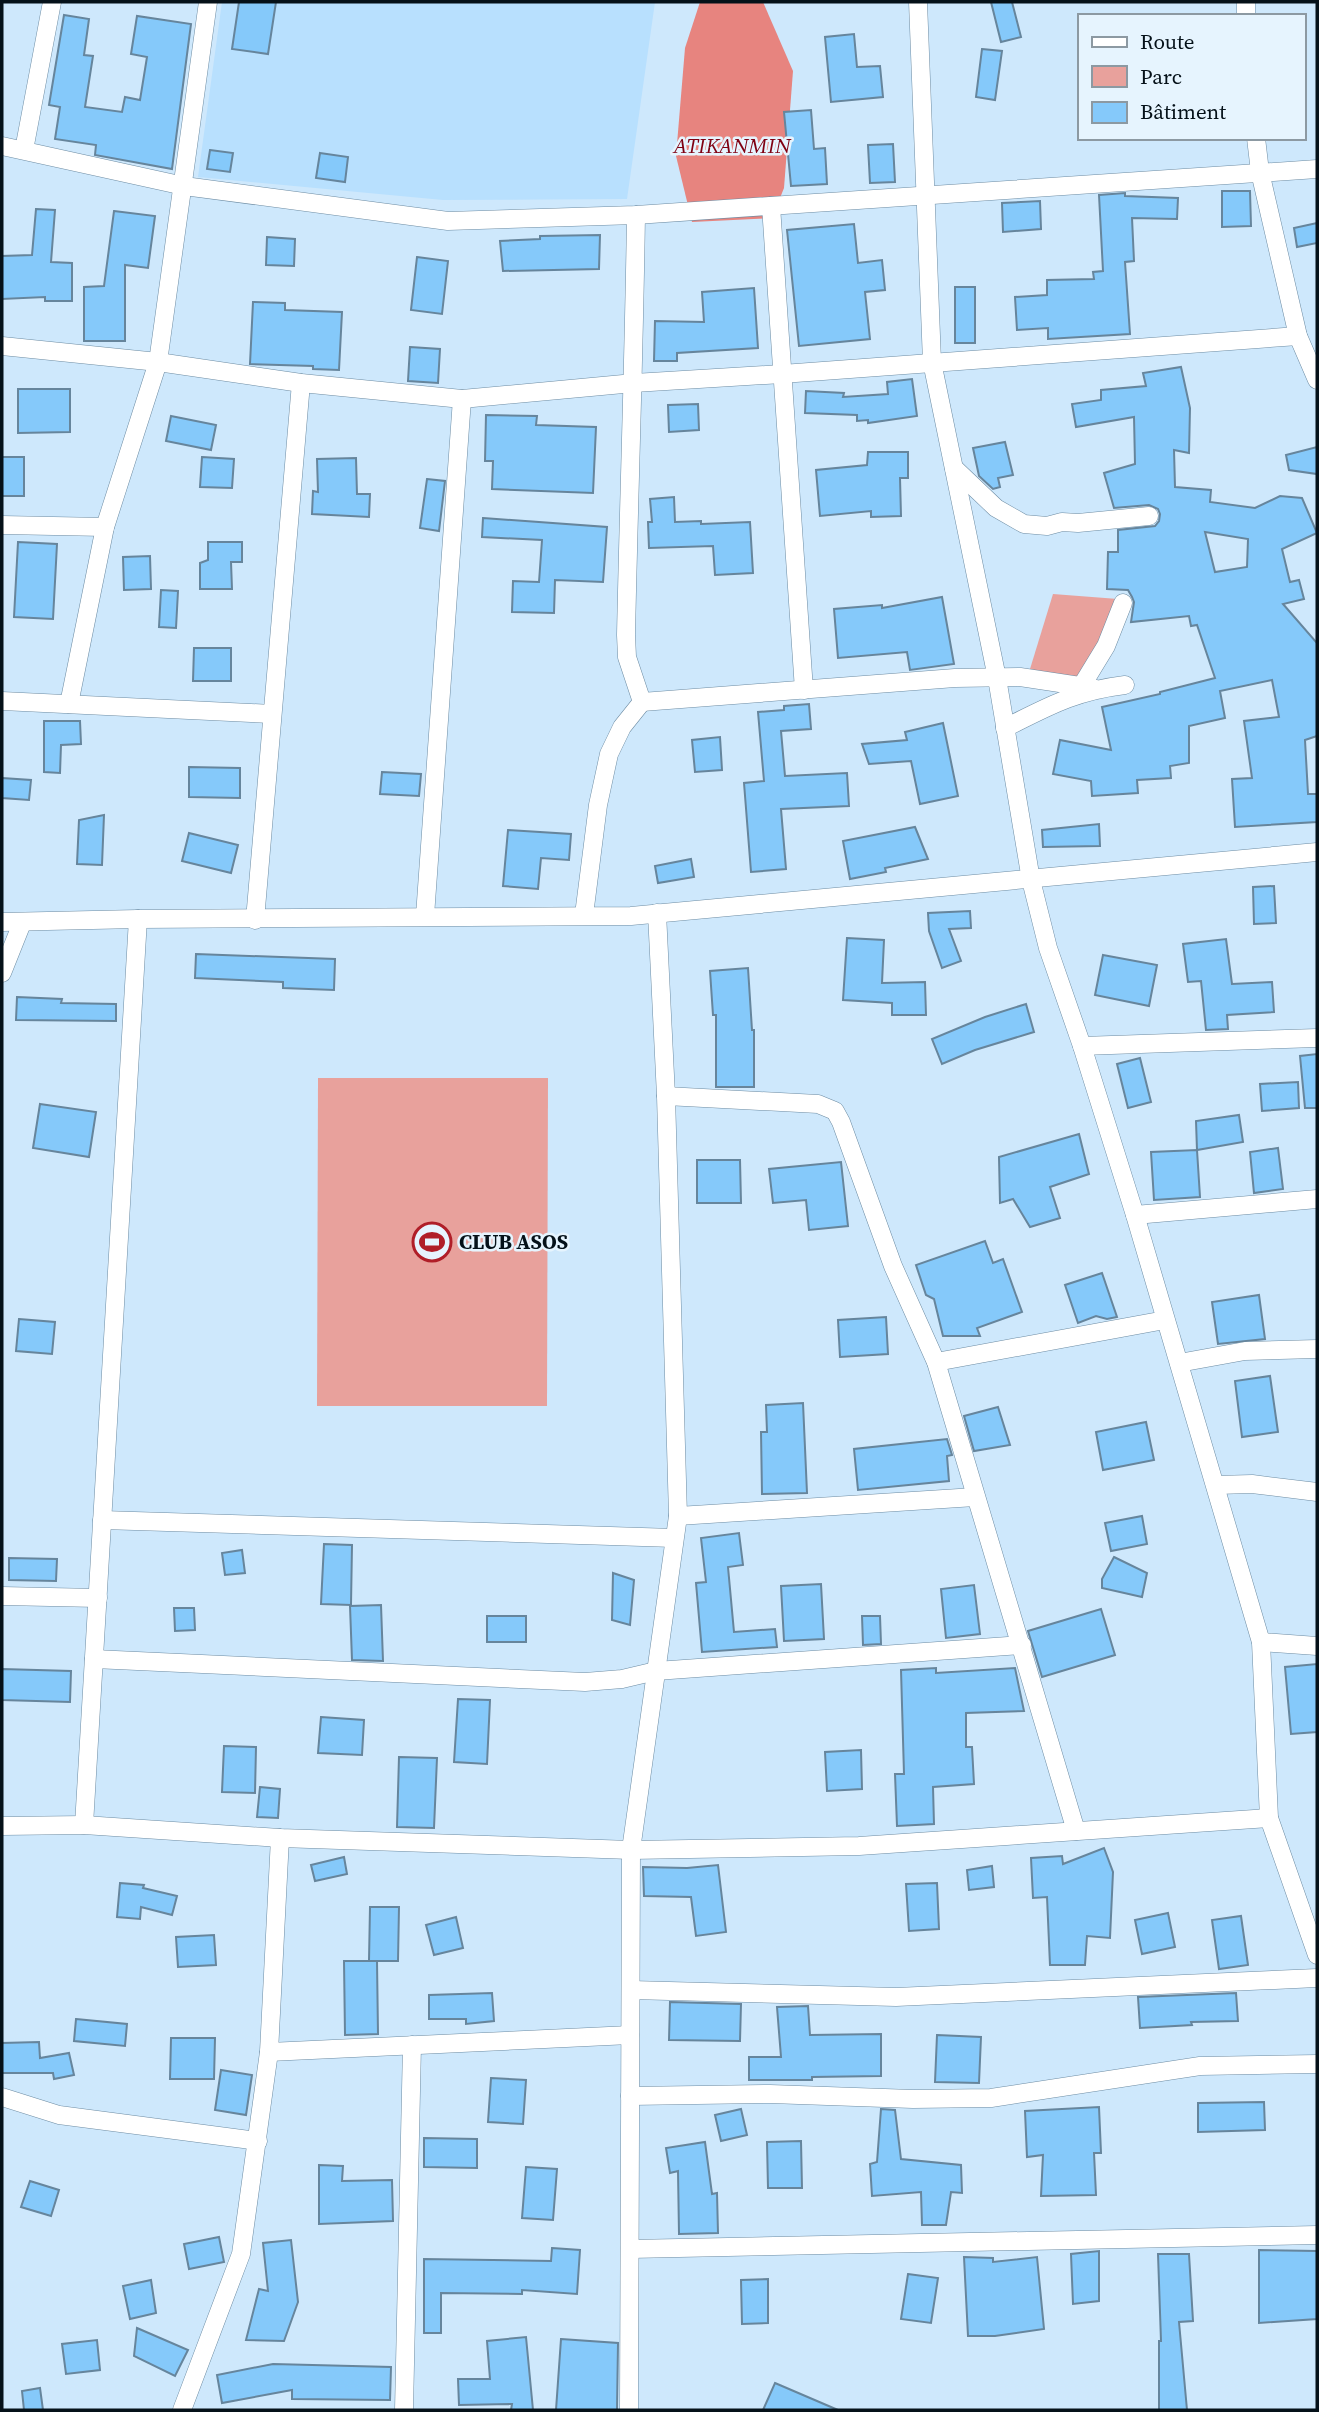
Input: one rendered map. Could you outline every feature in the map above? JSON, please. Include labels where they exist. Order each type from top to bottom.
[{"type":"street","points":[[24,150],[52,2]]},
{"type":"street","points":[[69,704],[104,527],[158,362],[208,2]]},
{"type":"street","points":[[918,2],[932,362],[997,678],[1031,880],[1048,948],[1135,1215],[1261,1642],[1269,1818],[1317,1955]]},
{"type":"street","points":[[1256,140],[1260,172],[1298,336],[1317,380]]},
{"type":"street","points":[[2,146],[184,186],[447,221],[636,215],[1317,169]]},
{"type":"street","points":[[771,206],[804,690]]},
{"type":"street","points":[[636,215],[626,635],[627,657],[642,702]]},
{"type":"street","points":[[2,346],[158,362],[300,383],[462,399],[634,383],[1298,336]]},
{"type":"street","points":[[255,919],[300,383]]},
{"type":"street","points":[[425,916],[462,399]]},
{"type":"street","points":[[954,468],[996,508],[1024,524],[1037,527],[1062,522],[1149,516]]},
{"type":"street","points":[[2,525],[104,527]]},
{"type":"street","points":[[1005,728],[1087,687],[1123,603]]},
{"type":"street","points":[[583,915],[598,805],[609,754],[622,727],[642,702],[955,678],[1020,677],[1087,687],[1125,685]]},
{"type":"street","points":[[2,701],[272,714]]},
{"type":"street","points":[[2,922],[631,916],[1317,852]]},
{"type":"street","points":[[629,2410],[631,1850],[678,1516],[666,1096],[657,913]]},
{"type":"street","points":[[84,1825],[138,919]]},
{"type":"street","points":[[2,973],[22,923]]},
{"type":"street","points":[[1082,1046],[1317,1038]]},
{"type":"street","points":[[666,1096],[818,1104],[835,1111],[851,1144],[894,1266],[936,1363],[1076,1831]]},
{"type":"street","points":[[1135,1215],[1317,1199]]},
{"type":"street","points":[[936,1363],[1165,1320]]},
{"type":"street","points":[[1179,1363],[1245,1351],[1317,1349]]},
{"type":"street","points":[[1216,1485],[1252,1484],[1317,1492]]},
{"type":"street","points":[[678,1516],[975,1497]]},
{"type":"street","points":[[102,1520],[674,1538]]},
{"type":"street","points":[[2,1596],[97,1598]]},
{"type":"street","points":[[1261,1642],[1317,1646]]},
{"type":"street","points":[[94,1658],[585,1682],[622,1679],[656,1671],[1022,1646]]},
{"type":"street","points":[[2,1826],[84,1825],[280,1838],[631,1850],[859,1846],[1269,1818]]},
{"type":"street","points":[[182,2410],[241,2254],[269,2052],[280,1838]]},
{"type":"street","points":[[631,1990],[897,1997],[1317,1978]]},
{"type":"street","points":[[269,2052],[631,2035]]},
{"type":"street","points":[[404,2410],[412,2045]]},
{"type":"street","points":[[630,2096],[770,2094],[914,2099],[991,2098],[1200,2066],[1317,2064]]},
{"type":"street","points":[[2,2097],[59,2115],[258,2141]]},
{"type":"street","points":[[630,2249],[1317,2235]]},
{"type":"shaded area","points":[[222,2],[655,2],[627,199],[443,200],[198,177]]},
{"type":"green space","name":"ATIKANMIN","points":[[700,2],[763,2],[793,71],[784,188],[772,218],[692,222],[676,156],[685,48]]},
{"type":"green space","points":[[1053,594],[1131,600],[1089,686],[1030,669]]},
{"type":"green space","name":"CLUB ASOS","points":[[318,1078],[548,1078],[547,1406],[317,1406]]},
{"type":"building","points":[[239,2],[276,2],[268,54],[232,49]]},
{"type":"building","points":[[991,2],[1012,2],[1021,37],[1001,42]]},
{"type":"building","points":[[64,15],[89,19],[84,55],[93,56],[85,107],[122,112],[125,97],[140,100],[147,57],[131,54],[137,16],[191,24],[172,169],[95,155],[96,145],[55,139],[60,107],[49,105]]},
{"type":"building","points":[[854,34],[857,67],[880,66],[883,97],[831,102],[825,37]]},
{"type":"building","points":[[982,49],[1002,51],[995,100],[976,97]]},
{"type":"building","points":[[811,110],[814,149],[825,148],[827,184],[791,186],[784,112]]},
{"type":"building","points":[[893,144],[895,182],[870,183],[868,145]]},
{"type":"building","points":[[210,150],[233,153],[230,172],[207,169]]},
{"type":"building","points":[[320,153],[348,157],[345,182],[316,178]]},
{"type":"building","points":[[1222,191],[1250,191],[1251,226],[1222,227]]},
{"type":"building","points":[[1125,193],[1125,196],[1178,198],[1177,219],[1132,218],[1134,261],[1125,262],[1130,334],[1048,339],[1048,328],[1017,330],[1015,297],[1047,295],[1047,280],[1094,279],[1093,272],[1103,271],[1099,195]]},
{"type":"building","points":[[1040,201],[1041,229],[1003,232],[1002,203]]},
{"type":"building","points":[[36,209],[55,210],[51,262],[72,263],[72,301],[45,301],[45,297],[2,299],[2,256],[32,255]]},
{"type":"building","points":[[114,211],[155,216],[148,268],[125,265],[125,341],[84,341],[84,287],[104,286]]},
{"type":"building","points":[[1317,223],[1317,243],[1297,247],[1294,228]]},
{"type":"building","points":[[854,224],[858,263],[882,260],[885,290],[865,292],[870,339],[799,346],[787,230]]},
{"type":"building","points":[[600,235],[599,269],[503,271],[500,241],[540,239],[540,236]]},
{"type":"building","points":[[267,237],[295,239],[294,266],[266,265]]},
{"type":"building","points":[[417,257],[448,261],[442,314],[411,310]]},
{"type":"building","points":[[955,287],[975,287],[975,343],[955,343]]},
{"type":"building","points":[[754,288],[758,348],[677,353],[677,361],[654,361],[655,321],[704,322],[702,292]]},
{"type":"building","points":[[253,302],[285,303],[285,310],[342,312],[339,370],[313,369],[313,366],[250,364]]},
{"type":"building","points":[[410,347],[440,349],[438,383],[408,381]]},
{"type":"building","points":[[1181,367],[1190,408],[1189,453],[1174,450],[1175,487],[1211,490],[1210,502],[1255,508],[1280,496],[1302,498],[1317,533],[1282,549],[1290,582],[1299,580],[1304,599],[1283,604],[1317,643],[1317,736],[1305,740],[1308,794],[1317,794],[1317,822],[1235,827],[1232,779],[1252,778],[1244,721],[1279,717],[1272,680],[1220,691],[1225,718],[1189,726],[1189,763],[1170,766],[1171,778],[1137,780],[1138,793],[1092,796],[1091,781],[1053,774],[1060,740],[1111,750],[1102,707],[1215,678],[1197,625],[1191,626],[1189,616],[1131,622],[1134,602],[1128,590],[1107,589],[1108,552],[1118,552],[1118,530],[1155,526],[1160,514],[1158,509],[1149,505],[1114,508],[1104,473],[1135,464],[1134,417],[1076,427],[1072,404],[1101,400],[1101,390],[1146,386],[1143,373]],"holes":[[[1205,532],[1248,539],[1247,567],[1215,572]]]},
{"type":"building","points":[[912,379],[917,416],[868,423],[868,420],[857,421],[857,415],[805,413],[806,391],[844,393],[843,397],[888,394],[887,382]]},
{"type":"building","points":[[18,389],[70,389],[70,432],[18,433]]},
{"type":"building","points":[[698,404],[699,430],[669,432],[668,405]]},
{"type":"building","points":[[486,415],[537,416],[536,425],[596,427],[593,493],[492,489],[493,461],[485,461]]},
{"type":"building","points":[[171,416],[216,425],[211,450],[166,441]]},
{"type":"building","points":[[1005,442],[1013,475],[998,478],[1000,487],[993,489],[979,476],[973,448]]},
{"type":"building","points":[[1317,447],[1317,474],[1289,470],[1286,455]]},
{"type":"building","points":[[868,452],[908,452],[908,478],[900,478],[901,516],[871,517],[871,511],[820,516],[816,470],[867,465]]},
{"type":"building","points":[[2,457],[24,457],[24,496],[2,496]]},
{"type":"building","points":[[202,457],[234,459],[232,488],[200,487]]},
{"type":"building","points":[[356,458],[357,494],[370,494],[369,517],[312,514],[313,491],[318,492],[317,459]]},
{"type":"building","points":[[427,479],[445,481],[439,531],[420,528]]},
{"type":"building","points":[[674,497],[675,522],[750,522],[753,573],[715,575],[713,546],[649,548],[648,522],[652,522],[650,499]]},
{"type":"building","points":[[483,518],[607,527],[603,582],[555,580],[554,613],[512,612],[513,581],[539,582],[542,540],[482,537]]},
{"type":"building","points":[[18,542],[57,544],[53,619],[14,617]]},
{"type":"building","points":[[208,542],[242,542],[242,562],[231,562],[232,589],[200,589],[200,563],[208,560]]},
{"type":"building","points":[[150,556],[151,589],[124,590],[123,557]]},
{"type":"building","points":[[161,590],[178,591],[176,628],[159,627]]},
{"type":"building","points":[[942,597],[954,664],[910,670],[907,652],[838,658],[834,609],[882,605],[882,608]]},
{"type":"building","points":[[194,648],[231,648],[231,681],[193,681]]},
{"type":"building","points":[[809,704],[811,729],[781,731],[785,776],[847,773],[849,806],[781,809],[786,869],[751,872],[744,783],[764,781],[758,712]]},
{"type":"building","points":[[44,721],[80,721],[81,744],[61,745],[60,773],[44,772]]},
{"type":"building","points":[[943,723],[958,796],[920,804],[911,761],[869,764],[862,744],[907,740],[905,732]]},
{"type":"building","points":[[720,737],[722,770],[695,772],[692,740]]},
{"type":"building","points":[[189,767],[240,768],[240,798],[189,797]]},
{"type":"building","points":[[382,772],[421,774],[419,796],[380,794]]},
{"type":"building","points":[[2,778],[31,780],[29,800],[2,798]]},
{"type":"building","points":[[104,815],[102,865],[77,864],[79,820]]},
{"type":"building","points":[[1099,824],[1100,846],[1043,847],[1042,830]]},
{"type":"building","points":[[915,827],[928,859],[885,868],[886,872],[850,879],[843,841]]},
{"type":"building","points":[[508,830],[571,834],[569,860],[541,858],[538,889],[503,886]]},
{"type":"building","points":[[189,833],[238,845],[231,873],[182,861]]},
{"type":"building","points":[[691,859],[694,877],[658,883],[655,866]]},
{"type":"building","points":[[1274,886],[1276,923],[1254,924],[1253,887]]},
{"type":"building","points":[[970,911],[971,928],[949,929],[961,961],[942,968],[929,931],[928,913]]},
{"type":"building","points":[[847,938],[884,940],[882,983],[925,982],[926,1015],[892,1015],[892,1003],[843,1000]]},
{"type":"building","points":[[1226,939],[1232,984],[1272,982],[1274,1012],[1227,1015],[1228,1029],[1206,1030],[1201,981],[1188,982],[1183,944]]},
{"type":"building","points":[[196,954],[335,959],[334,990],[283,988],[283,982],[195,978]]},
{"type":"building","points":[[1103,955],[1157,965],[1149,1006],[1095,995]]},
{"type":"building","points":[[748,968],[754,1030],[754,1087],[716,1087],[716,1015],[713,1015],[710,971]]},
{"type":"building","points":[[17,997],[62,999],[61,1003],[116,1004],[116,1021],[16,1020]]},
{"type":"building","points":[[1026,1004],[1034,1032],[975,1050],[942,1064],[932,1039],[985,1017]]},
{"type":"building","points":[[1317,1054],[1317,1108],[1305,1108],[1300,1056]]},
{"type":"building","points":[[1140,1058],[1151,1102],[1128,1108],[1117,1064]]},
{"type":"building","points":[[1298,1082],[1299,1108],[1262,1111],[1260,1084]]},
{"type":"building","points":[[40,1104],[96,1112],[89,1157],[33,1148]]},
{"type":"building","points":[[1239,1115],[1243,1142],[1197,1150],[1196,1121]]},
{"type":"building","points":[[1079,1134],[1089,1174],[1050,1187],[1060,1218],[1030,1227],[1013,1199],[1000,1203],[999,1157]]},
{"type":"building","points":[[1278,1148],[1283,1189],[1254,1193],[1250,1152]]},
{"type":"building","points":[[1197,1150],[1200,1197],[1154,1200],[1151,1152]]},
{"type":"building","points":[[697,1160],[740,1160],[741,1203],[697,1203]]},
{"type":"building","points":[[841,1162],[848,1226],[809,1230],[806,1200],[773,1203],[769,1169]]},
{"type":"building","points":[[985,1241],[993,1263],[1003,1259],[1022,1312],[977,1328],[980,1336],[943,1336],[934,1299],[926,1295],[916,1265]]},
{"type":"building","points":[[1102,1273],[1117,1317],[1107,1319],[1096,1316],[1078,1323],[1065,1285]]},
{"type":"building","points":[[1259,1295],[1265,1339],[1218,1344],[1212,1302]]},
{"type":"building","points":[[886,1317],[888,1354],[840,1357],[838,1320]]},
{"type":"building","points":[[19,1319],[55,1322],[52,1354],[16,1351]]},
{"type":"building","points":[[1270,1376],[1278,1432],[1242,1437],[1235,1381]]},
{"type":"building","points":[[803,1403],[807,1493],[762,1494],[761,1432],[767,1432],[766,1405]]},
{"type":"building","points":[[998,1407],[1010,1445],[974,1451],[964,1416]]},
{"type":"building","points":[[1146,1422],[1154,1460],[1103,1470],[1096,1432]]},
{"type":"building","points":[[947,1439],[952,1455],[947,1456],[949,1481],[858,1490],[854,1449]]},
{"type":"building","points":[[1142,1516],[1147,1544],[1111,1551],[1105,1523]]},
{"type":"building","points":[[739,1533],[743,1565],[728,1567],[734,1632],[775,1629],[777,1647],[702,1652],[696,1583],[706,1582],[701,1538]]},
{"type":"building","points":[[324,1544],[352,1545],[351,1605],[321,1604]]},
{"type":"building","points":[[242,1550],[245,1573],[225,1575],[222,1553]]},
{"type":"building","points":[[1114,1557],[1147,1573],[1142,1597],[1102,1588],[1102,1579]]},
{"type":"building","points":[[9,1558],[57,1559],[56,1581],[9,1580]]},
{"type":"building","points":[[613,1573],[634,1580],[630,1625],[612,1620]]},
{"type":"building","points":[[821,1584],[824,1639],[784,1641],[781,1586]]},
{"type":"building","points":[[974,1585],[980,1634],[946,1638],[941,1589]]},
{"type":"building","points":[[381,1605],[383,1661],[352,1660],[350,1606]]},
{"type":"building","points":[[174,1608],[194,1608],[195,1630],[175,1631]]},
{"type":"building","points":[[1101,1609],[1115,1655],[1042,1677],[1028,1631]]},
{"type":"building","points":[[487,1616],[526,1616],[526,1642],[487,1642]]},
{"type":"building","points":[[862,1616],[880,1616],[881,1644],[863,1645]]},
{"type":"building","points":[[1317,1664],[1317,1732],[1291,1734],[1285,1667]]},
{"type":"building","points":[[936,1668],[936,1673],[1015,1668],[1024,1711],[966,1713],[966,1747],[972,1747],[974,1784],[933,1787],[934,1824],[897,1826],[895,1774],[904,1774],[901,1670]]},
{"type":"building","points":[[2,1669],[71,1671],[70,1702],[2,1700]]},
{"type":"building","points":[[458,1699],[490,1700],[487,1764],[454,1762]]},
{"type":"building","points":[[321,1717],[364,1720],[362,1755],[318,1753]]},
{"type":"building","points":[[224,1746],[256,1747],[255,1793],[222,1792]]},
{"type":"building","points":[[861,1750],[862,1789],[827,1791],[825,1752]]},
{"type":"building","points":[[399,1757],[437,1758],[434,1828],[397,1827]]},
{"type":"building","points":[[260,1787],[280,1789],[278,1818],[257,1817]]},
{"type":"building","points":[[1104,1848],[1113,1872],[1110,1938],[1087,1936],[1085,1965],[1050,1965],[1047,1897],[1033,1898],[1031,1858],[1062,1856],[1063,1864]]},
{"type":"building","points":[[344,1857],[347,1874],[315,1881],[311,1865]]},
{"type":"building","points":[[718,1865],[726,1932],[696,1936],[691,1897],[644,1896],[643,1867],[687,1868]]},
{"type":"building","points":[[992,1866],[994,1887],[969,1890],[967,1870]]},
{"type":"building","points":[[120,1883],[144,1885],[143,1888],[177,1896],[172,1915],[141,1907],[140,1919],[117,1917]]},
{"type":"building","points":[[937,1883],[939,1929],[909,1931],[906,1884]]},
{"type":"building","points":[[370,1907],[399,1907],[398,1961],[369,1961]]},
{"type":"building","points":[[1168,1913],[1175,1947],[1142,1954],[1135,1920]]},
{"type":"building","points":[[1241,1916],[1248,1965],[1219,1969],[1212,1920]]},
{"type":"building","points":[[456,1917],[463,1948],[434,1955],[426,1925]]},
{"type":"building","points":[[214,1935],[216,1965],[178,1967],[176,1937]]},
{"type":"building","points":[[344,1961],[377,1961],[378,2034],[345,2035]]},
{"type":"building","points":[[492,1993],[494,2021],[466,2024],[466,2019],[429,2019],[429,1995]]},
{"type":"building","points":[[1236,1993],[1238,2021],[1191,2022],[1192,2025],[1140,2028],[1138,1997]]},
{"type":"building","points":[[670,2002],[741,2004],[740,2041],[669,2040]]},
{"type":"building","points":[[808,2006],[810,2035],[881,2034],[881,2076],[749,2080],[749,2057],[781,2057],[777,2007]]},
{"type":"building","points":[[76,2019],[127,2024],[125,2046],[74,2041]]},
{"type":"building","points":[[937,2035],[981,2037],[979,2083],[935,2082]]},
{"type":"building","points":[[171,2038],[215,2038],[214,2079],[170,2079]]},
{"type":"building","points":[[39,2042],[40,2058],[69,2053],[74,2075],[54,2079],[53,2073],[2,2073],[2,2043]]},
{"type":"building","points":[[221,2070],[252,2075],[246,2115],[215,2110]]},
{"type":"building","points":[[491,2078],[526,2080],[523,2124],[488,2122]]},
{"type":"building","points":[[1264,2102],[1265,2130],[1198,2132],[1198,2103]]},
{"type":"building","points":[[1099,2107],[1101,2153],[1094,2153],[1096,2195],[1041,2196],[1043,2155],[1027,2157],[1025,2111]]},
{"type":"building","points":[[741,2109],[747,2135],[721,2141],[715,2115]]},
{"type":"building","points":[[881,2109],[895,2110],[901,2159],[961,2165],[962,2193],[951,2192],[946,2225],[922,2225],[921,2192],[872,2196],[870,2164],[877,2162]]},
{"type":"building","points":[[424,2138],[477,2139],[477,2168],[424,2167]]},
{"type":"building","points":[[801,2141],[802,2188],[768,2188],[767,2142]]},
{"type":"building","points":[[705,2142],[712,2194],[717,2193],[718,2233],[679,2234],[678,2171],[670,2173],[666,2148]]},
{"type":"building","points":[[319,2165],[343,2166],[342,2181],[392,2180],[393,2221],[319,2224]]},
{"type":"building","points":[[526,2167],[557,2169],[553,2220],[522,2218]]},
{"type":"building","points":[[30,2181],[59,2190],[51,2216],[21,2207]]},
{"type":"building","points":[[219,2237],[224,2262],[189,2269],[184,2244]]},
{"type":"building","points":[[291,2240],[298,2302],[284,2341],[246,2340],[259,2289],[268,2291],[263,2243]]},
{"type":"building","points":[[552,2248],[580,2250],[577,2294],[522,2290],[522,2294],[441,2293],[441,2333],[424,2333],[424,2259],[551,2261]]},
{"type":"building","points":[[1259,2250],[1317,2251],[1317,2319],[1259,2323]]},
{"type":"building","points":[[1099,2251],[1099,2301],[1073,2304],[1071,2254]]},
{"type":"building","points":[[1158,2254],[1189,2254],[1193,2321],[1179,2322],[1187,2410],[1159,2410],[1161,2341]]},
{"type":"building","points":[[964,2257],[993,2258],[993,2262],[1037,2257],[1044,2329],[995,2336],[968,2336]]},
{"type":"building","points":[[908,2274],[938,2278],[931,2323],[901,2319]]},
{"type":"building","points":[[768,2279],[768,2323],[742,2324],[741,2280]]},
{"type":"building","points":[[151,2280],[156,2313],[130,2319],[123,2286]]},
{"type":"building","points":[[137,2328],[188,2350],[175,2376],[134,2356]]},
{"type":"building","points":[[526,2337],[533,2410],[511,2410],[512,2404],[459,2405],[458,2379],[490,2379],[487,2341]]},
{"type":"building","points":[[561,2339],[618,2343],[617,2410],[556,2410]]},
{"type":"building","points":[[97,2340],[100,2370],[66,2374],[62,2344]]},
{"type":"building","points":[[273,2364],[391,2367],[390,2400],[292,2399],[292,2390],[222,2403],[217,2375]]},
{"type":"building","points":[[775,2383],[838,2410],[763,2410]]},
{"type":"building","points":[[40,2388],[43,2410],[24,2410],[22,2391]]},
{"type":"place","name":"CLUB ASOS","points":[[432,1242]]}]
